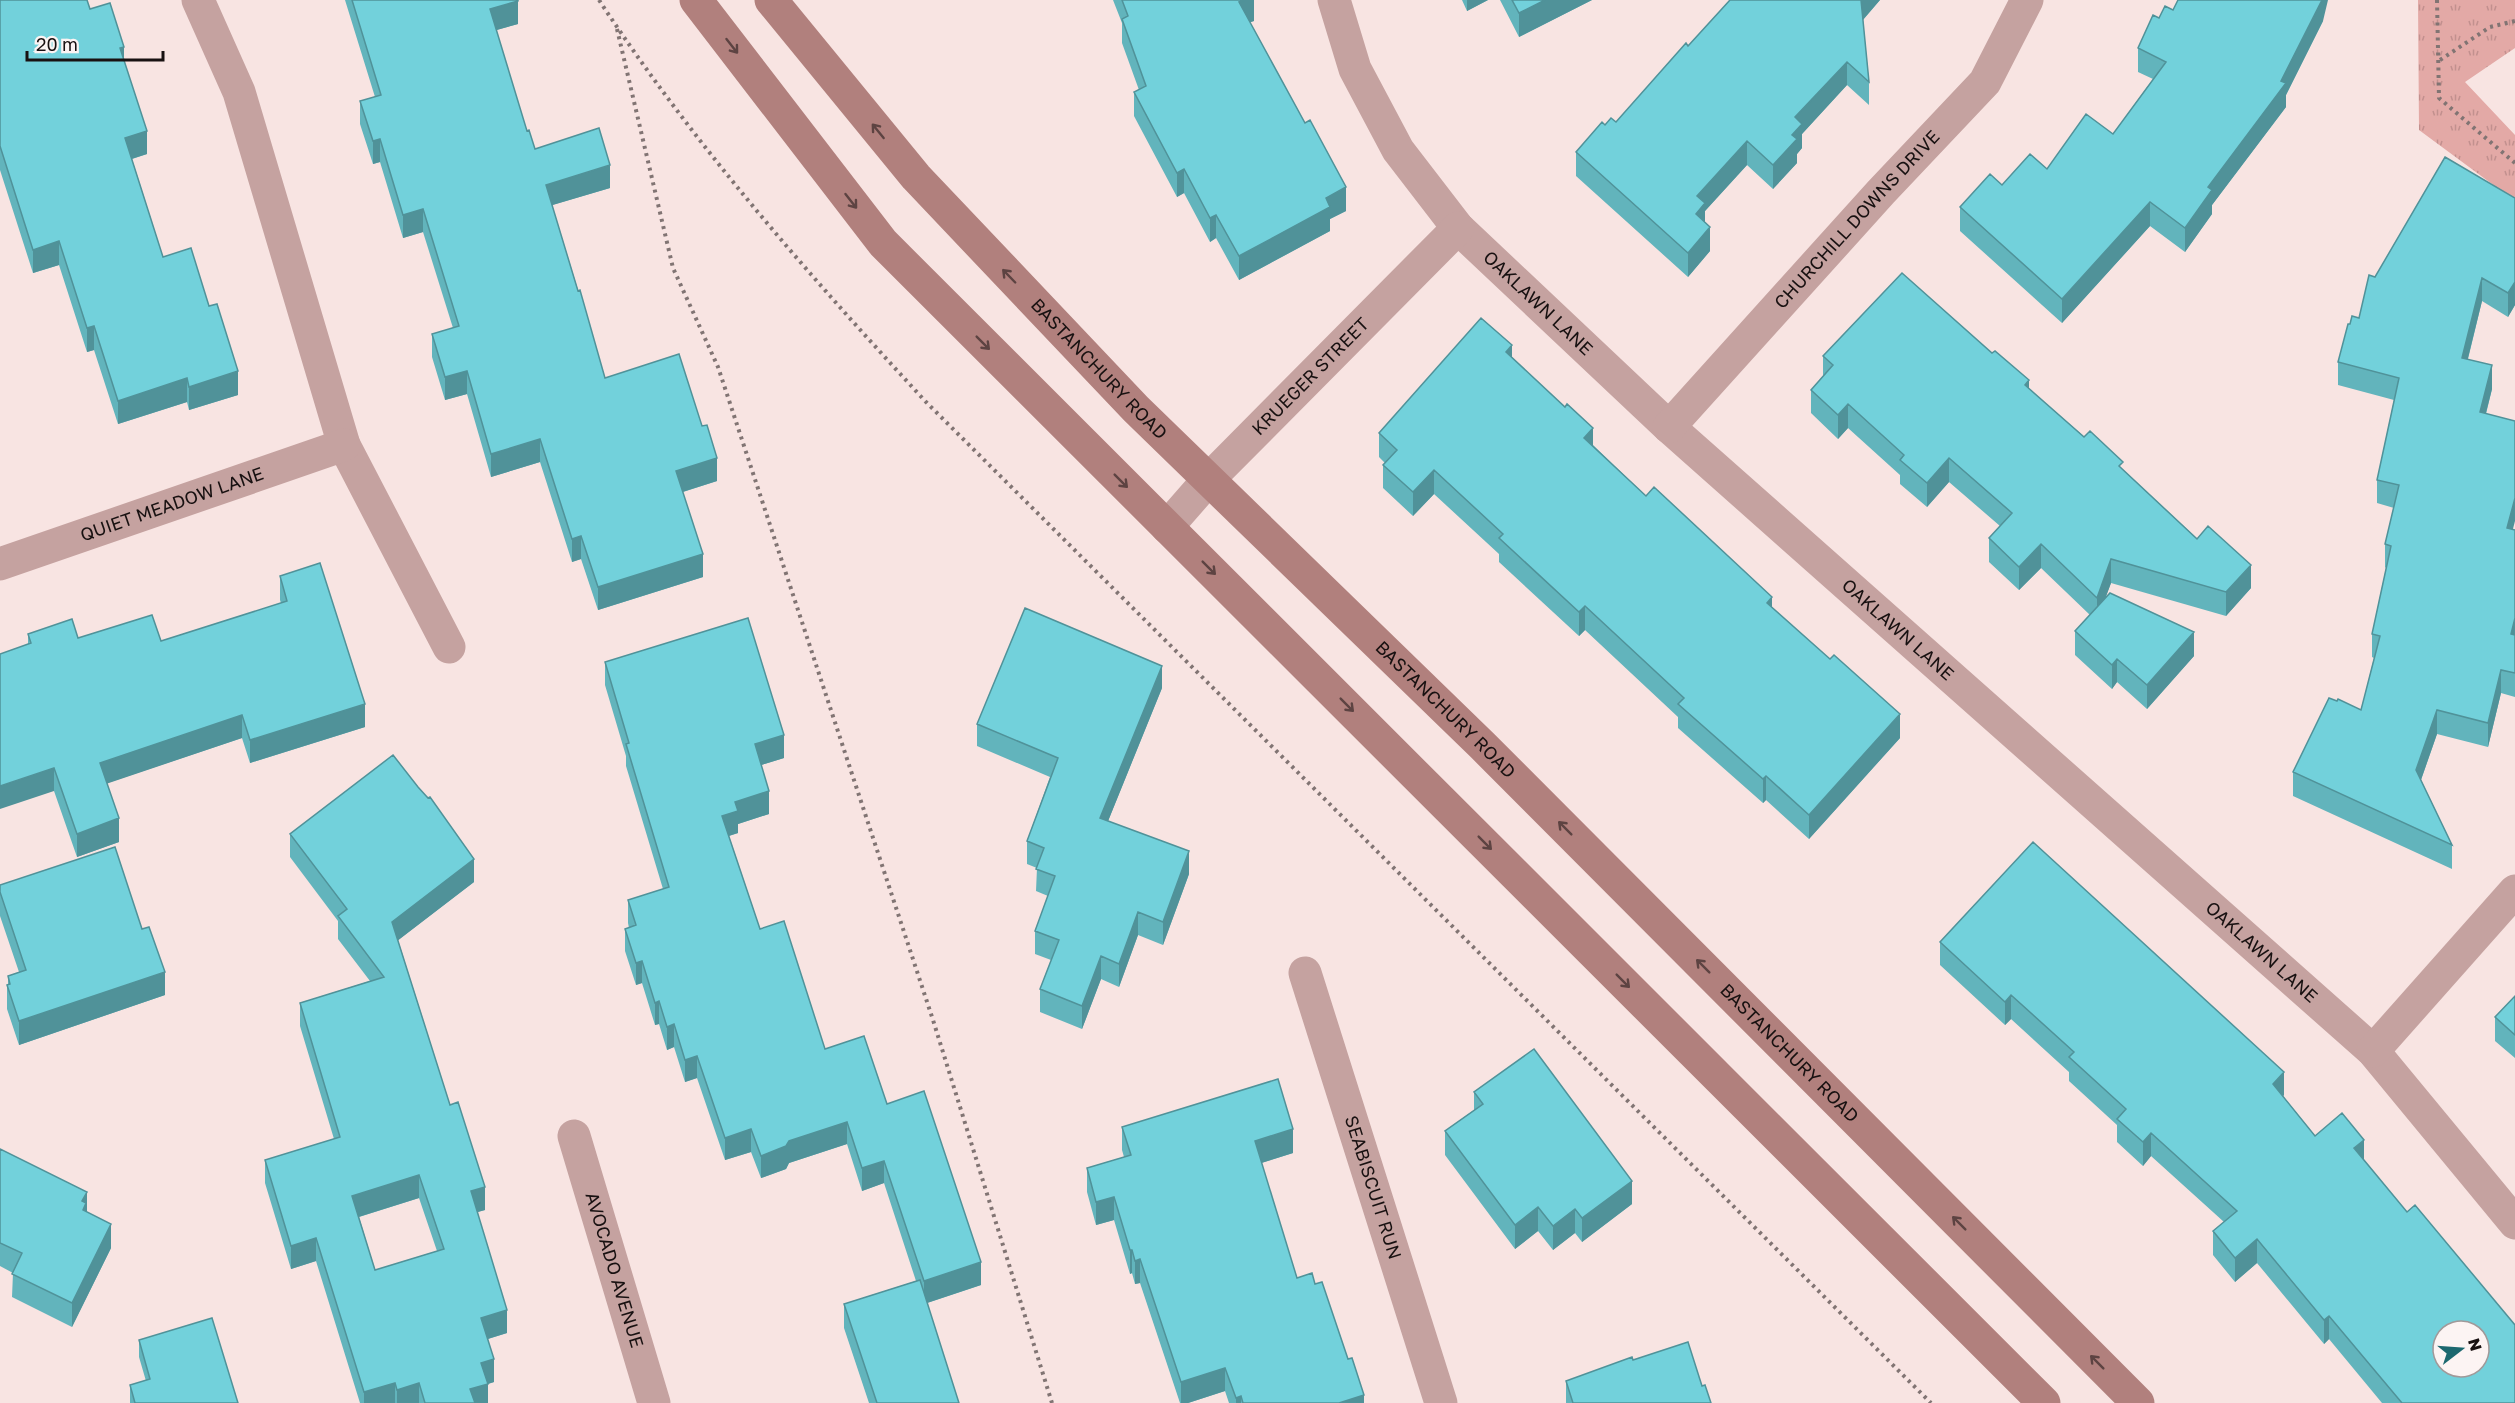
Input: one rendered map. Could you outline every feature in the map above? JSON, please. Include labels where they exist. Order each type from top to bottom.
[{"type":"main road","points":[[696,0],[883,243],[2044,1403]]},
{"type":"main road","name":"BASTANCHURY ROAD","points":[[771,0],[916,177],[1136,410],[1483,746],[2138,1403]]},
{"type":"street","points":[[198,0],[239,92],[344,445],[449,647]]},
{"type":"street","name":"OAKLAWN LANE","points":[[1334,0],[1355,69],[1398,150],[1458,228],[1669,427],[2373,1052],[2515,1223]]},
{"type":"street","name":"CHURCHILL DOWNS DRIVE","points":[[1669,427],[1881,192],[1985,82],[2027,0]]},
{"type":"street","name":"KRUEGER STREET","points":[[1167,526],[1208,480],[1458,228]]},
{"type":"street","name":"QUIET MEADOW LANE","points":[[0,564],[344,445]]},
{"type":"street","points":[[2373,1052],[2515,891]]},
{"type":"street","name":"SEABISCUIT RUN","points":[[1305,973],[1440,1403]]},
{"type":"street","name":"AVOCADO AVENUE","points":[[574,1136],[654,1403]]},
{"type":"path","points":[[599,0],[737,188],[842,312],[926,402],[1931,1403]]},
{"type":"path","points":[[2437,0],[2439,98],[2515,163]]},
{"type":"path","points":[[2439,60],[2490,27],[2515,21]]},
{"type":"path","points":[[617,27],[673,268],[718,367],[933,1020],[1052,1403]]},
{"type":"green space","points":[[2418,0],[2515,0],[2515,48],[2465,82],[2515,135],[2515,201],[2419,130]]},
{"type":"building","points":[[0,0],[87,0],[90,9],[110,3],[124,47],[120,48],[147,131],[125,138],[163,257],[191,248],[209,306],[217,304],[238,371],[189,387],[187,378],[118,401],[94,326],[87,328],[59,241],[33,250],[0,146]]},
{"type":"building","points":[[352,0],[518,0],[490,9],[527,131],[529,130],[535,149],[599,128],[610,165],[546,185],[578,291],[580,290],[605,378],[679,354],[702,426],[707,425],[717,458],[676,471],[703,554],[598,587],[581,536],[572,539],[540,439],[491,454],[467,371],[445,377],[432,334],[459,326],[423,209],[403,215],[380,139],[373,141],[360,101],[381,95]]},
{"type":"building","points":[[1122,0],[1245,0],[1239,2],[1305,123],[1310,120],[1346,187],[1326,198],[1330,207],[1239,256],[1216,215],[1210,218],[1184,169],[1177,173],[1134,92],[1146,86],[1122,19],[1128,16]]},
{"type":"building","points":[[1512,0],[1545,0],[1519,13]]},
{"type":"building","points":[[1730,0],[1861,0],[1869,82],[1847,62],[1795,117],[1802,124],[1792,135],[1797,139],[1773,165],[1747,141],[1697,196],[1705,203],[1696,214],[1710,227],[1688,253],[1576,152],[1602,122],[1605,125],[1611,118],[1616,122],[1686,43],[1688,46]]},
{"type":"building","points":[[2178,0],[2322,0],[2281,81],[2286,83],[2208,187],[2212,190],[2185,228],[2150,202],[2062,299],[1960,207],[1990,174],[2002,185],[2030,154],[2047,169],[2086,114],[2113,134],[2166,62],[2138,48],[2153,15],[2159,18],[2165,6],[2173,10]]},
{"type":"building","points":[[2445,157],[2515,198],[2515,282],[2508,293],[2482,278],[2462,358],[2492,365],[2480,412],[2515,421],[2515,498],[2507,528],[2515,530],[2515,618],[2511,634],[2515,635],[2515,673],[2501,670],[2488,723],[2437,710],[2416,770],[2452,845],[2293,772],[2329,698],[2337,701],[2338,699],[2361,710],[2380,636],[2372,634],[2391,546],[2385,544],[2399,485],[2377,480],[2399,378],[2338,362],[2348,324],[2352,316],[2359,318],[2369,275],[2375,277]]},
{"type":"building","points":[[1902,273],[1992,353],[1995,351],[2029,380],[2025,385],[2084,437],[2090,431],[2123,462],[2119,466],[2197,539],[2208,526],[2251,565],[2226,592],[2111,559],[2097,598],[2041,544],[2019,567],[1989,538],[2012,513],[1949,458],[1927,483],[1900,460],[1904,455],[1848,404],[1838,415],[1811,390],[1833,365],[1823,356]]},
{"type":"building","points":[[1481,318],[1512,345],[1506,352],[1565,407],[1567,404],[1593,428],[1584,438],[1646,496],[1654,487],[1772,597],[1767,603],[1830,659],[1834,655],[1900,714],[1809,815],[1766,776],[1763,779],[1678,704],[1684,698],[1585,606],[1579,612],[1499,538],[1503,534],[1434,470],[1413,492],[1383,465],[1397,450],[1379,433]]},
{"type":"building","points":[[320,563],[365,704],[250,740],[242,715],[100,763],[119,818],[77,834],[54,768],[0,786],[0,654],[31,643],[28,634],[72,619],[78,638],[152,615],[161,641],[287,601],[280,576]]},
{"type":"building","points":[[2110,593],[2194,632],[2147,685],[2117,659],[2112,665],[2075,631]]},
{"type":"building","points":[[1025,608],[1162,666],[1100,818],[1189,851],[1163,922],[1138,912],[1119,964],[1101,956],[1082,1006],[1040,989],[1059,940],[1035,931],[1055,876],[1036,869],[1044,848],[1027,841],[1058,758],[977,724]]},
{"type":"building","points":[[748,618],[784,735],[755,744],[769,791],[735,802],[738,811],[722,816],[760,929],[784,921],[825,1049],[864,1036],[887,1104],[924,1091],[981,1262],[924,1281],[884,1161],[862,1168],[847,1122],[789,1141],[786,1146],[761,1156],[751,1129],[725,1138],[697,1056],[685,1060],[674,1024],[667,1027],[659,1001],[655,1003],[642,961],[636,963],[625,929],[636,925],[628,900],[669,887],[626,744],[629,743],[605,662]]},
{"type":"building","points":[[393,755],[418,787],[428,798],[430,797],[474,859],[392,922],[450,1105],[458,1102],[485,1187],[471,1191],[507,1310],[481,1318],[494,1359],[481,1363],[488,1384],[470,1389],[475,1403],[425,1403],[419,1383],[397,1390],[395,1383],[364,1392],[316,1238],[291,1246],[265,1160],[340,1137],[300,1003],[384,977],[338,916],[347,909],[290,834]],"holes":[[[419,1175],[444,1249],[375,1270],[352,1196]]]},
{"type":"building","points":[[2033,842],[2284,1072],[2273,1084],[2315,1136],[2342,1113],[2364,1140],[2354,1148],[2407,1212],[2415,1205],[2515,1325],[2515,1403],[2402,1403],[2329,1316],[2324,1320],[2257,1239],[2235,1258],[2213,1231],[2237,1211],[2151,1133],[2143,1142],[2117,1119],[2126,1109],[2069,1057],[2074,1052],[2011,995],[2005,1002],[1940,942]]},
{"type":"building","points":[[115,847],[142,929],[149,927],[165,972],[19,1021],[7,985],[10,984],[8,976],[26,970],[0,892],[0,885]]},
{"type":"building","points":[[2515,996],[2515,1035],[2495,1017]]},
{"type":"building","points":[[1534,1049],[1632,1181],[1582,1218],[1575,1209],[1553,1226],[1538,1207],[1515,1225],[1445,1131],[1483,1104],[1474,1092]]},
{"type":"building","points":[[1278,1079],[1293,1129],[1255,1141],[1297,1278],[1312,1273],[1315,1284],[1322,1282],[1348,1359],[1352,1358],[1364,1395],[1339,1403],[1243,1403],[1241,1396],[1236,1398],[1225,1368],[1181,1382],[1140,1259],[1135,1261],[1132,1250],[1130,1250],[1114,1197],[1096,1202],[1087,1168],[1131,1155],[1122,1127]]},
{"type":"building","points":[[0,1149],[87,1192],[82,1201],[86,1203],[83,1210],[111,1224],[72,1303],[12,1274],[22,1253],[0,1243]]},
{"type":"building","points":[[920,1280],[959,1403],[877,1403],[844,1304]]},
{"type":"building","points":[[212,1318],[238,1403],[135,1403],[130,1385],[150,1379],[139,1340]]},
{"type":"building","points":[[1688,1342],[1702,1386],[1705,1385],[1711,1403],[1573,1403],[1566,1381],[1632,1357],[1633,1360]]}]
